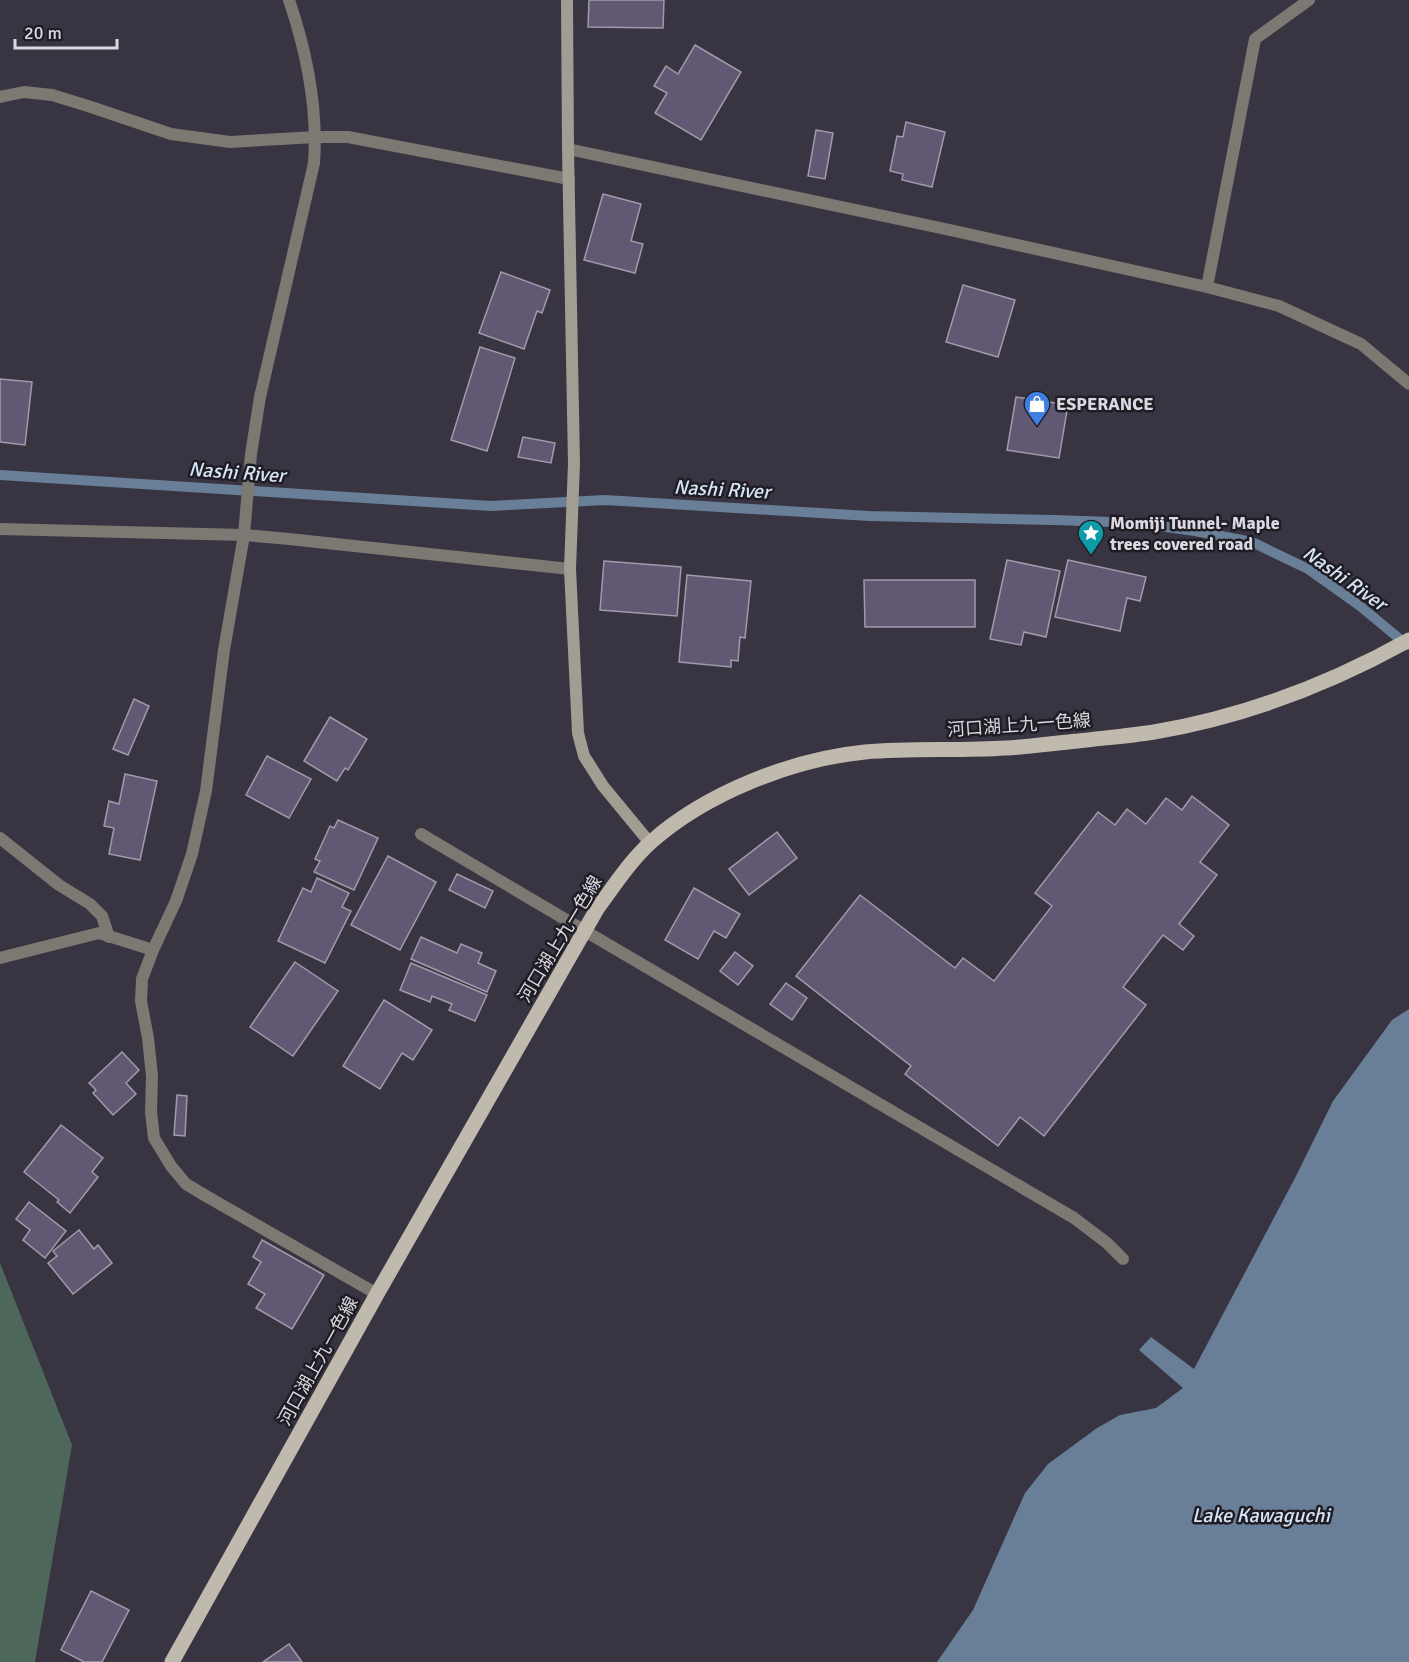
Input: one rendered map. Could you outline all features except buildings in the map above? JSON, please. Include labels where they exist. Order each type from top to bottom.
[{"type":"main road","name":"河口湖上九一色線","points":[[172,1662],[377,1294],[597,909],[620,877],[650,843],[684,817],[718,798],[757,779],[792,766],[865,752],[1006,748],[1155,732],[1211,720],[1311,687],[1376,659],[1409,640]]},
{"type":"street","points":[[290,0],[312,89],[316,137],[314,163],[260,397],[251,454],[244,535],[224,650],[206,791],[192,854],[176,901],[142,979],[141,1001],[152,1076],[151,1112],[154,1138],[171,1166],[186,1184],[377,1294]]},
{"type":"street","points":[[567,0],[574,463],[570,569],[578,733],[584,756],[603,786],[650,843]]},
{"type":"street","points":[[1207,287],[1254,39],[1310,0]]},
{"type":"street","points":[[0,97],[24,92],[52,96],[171,134],[230,142],[348,137],[569,179]]},
{"type":"street","points":[[568,149],[939,227],[1207,287],[1279,306],[1361,344],[1409,384]]},
{"type":"street","points":[[0,529],[244,535],[570,569]]},
{"type":"street","points":[[421,834],[1074,1218],[1107,1243],[1123,1260]]},
{"type":"street","points":[[0,838],[59,885],[90,904],[102,916],[109,937]]},
{"type":"street","points":[[0,958],[99,933],[153,950]]},
{"type":"green space","points":[[0,1263],[72,1445],[35,1662],[0,1662]]},
{"type":"water","name":"Lake Kawaguchi","points":[[1409,1009],[1409,1662],[937,1662],[973,1610],[1025,1493],[1048,1464],[1097,1428],[1120,1415],[1156,1408],[1183,1388],[1139,1350],[1151,1337],[1194,1369],[1333,1101],[1392,1020]]},
{"type":"waterway","name":"Nashi River","points":[[0,475],[491,506],[605,500],[869,516],[1138,523],[1252,542],[1308,569],[1360,606],[1407,645]]},
{"type":"place","name":"ESPERANCE","points":[[1037,427]]},
{"type":"place","name":"Momiji Tunnel- Maple trees covered road","points":[[1091,556]]}]
